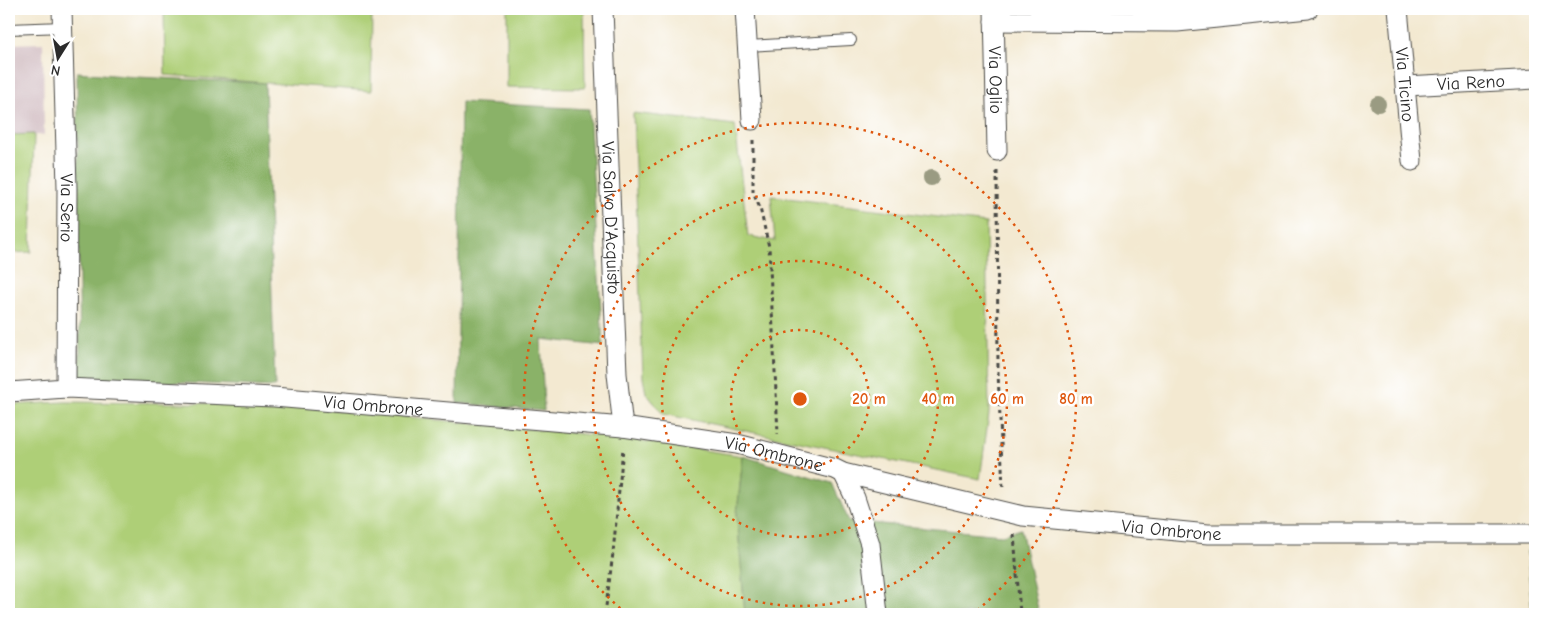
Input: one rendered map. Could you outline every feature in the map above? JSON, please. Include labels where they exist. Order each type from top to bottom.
[{"type":"street","name":"Via Salvo D'Acquisto","points":[[602,9],[617,374],[623,427]]},
{"type":"street","points":[[745,9],[752,120]]},
{"type":"street","points":[[994,15],[1177,22],[1308,9]]},
{"type":"street","name":"Via Ticino","points":[[1398,9],[1412,161]]},
{"type":"street","name":"Via Oglio","points":[[994,15],[997,151]]},
{"type":"street","name":"Via Serio","points":[[63,18],[67,188],[66,388]]},
{"type":"street","name":"Via Reno","points":[[1406,86],[1535,79]]},
{"type":"street","name":"Via Ombrone","points":[[9,392],[66,388],[274,397],[623,427],[737,444],[835,469],[842,473],[1023,516],[1208,534],[1535,534]]},
{"type":"street","points":[[842,473],[854,498],[870,544],[878,614]]},
{"type":"lane","name":"Via Serio","points":[[9,29],[63,18]]},
{"type":"lane","points":[[747,46],[851,40]]},
{"type":"path","points":[[752,120],[753,193],[760,208],[769,247],[779,455]]},
{"type":"path","points":[[997,151],[998,372],[1004,511],[1014,536],[1020,614]]},
{"type":"path","points":[[605,614],[613,553],[624,438],[623,427]]},
{"type":"shaded area","points":[[43,43],[44,135],[9,135],[9,44]]},
{"type":"green space","points":[[164,9],[372,9],[371,91],[165,75]]},
{"type":"green space","points":[[507,9],[584,9],[585,88],[507,87]]},
{"type":"green space","points":[[77,72],[136,77],[265,83],[275,387],[80,378]]},
{"type":"green space","points":[[461,102],[589,109],[603,346],[541,339],[544,411],[457,403]]},
{"type":"green space","points":[[633,113],[735,125],[748,236],[775,241],[771,196],[986,223],[989,413],[980,479],[663,414],[646,393],[643,378]]},
{"type":"green space","points":[[34,134],[31,252],[9,253],[9,135]]},
{"type":"green space","points":[[64,402],[273,404],[623,438],[743,456],[737,514],[745,614],[9,614],[9,405]]},
{"type":"green space","points":[[743,456],[832,483],[849,521],[1002,535],[1021,529],[1039,614],[745,614],[737,514]]},
{"type":"green space","points":[[1527,551],[1535,551],[1535,614],[1532,614]]}]
